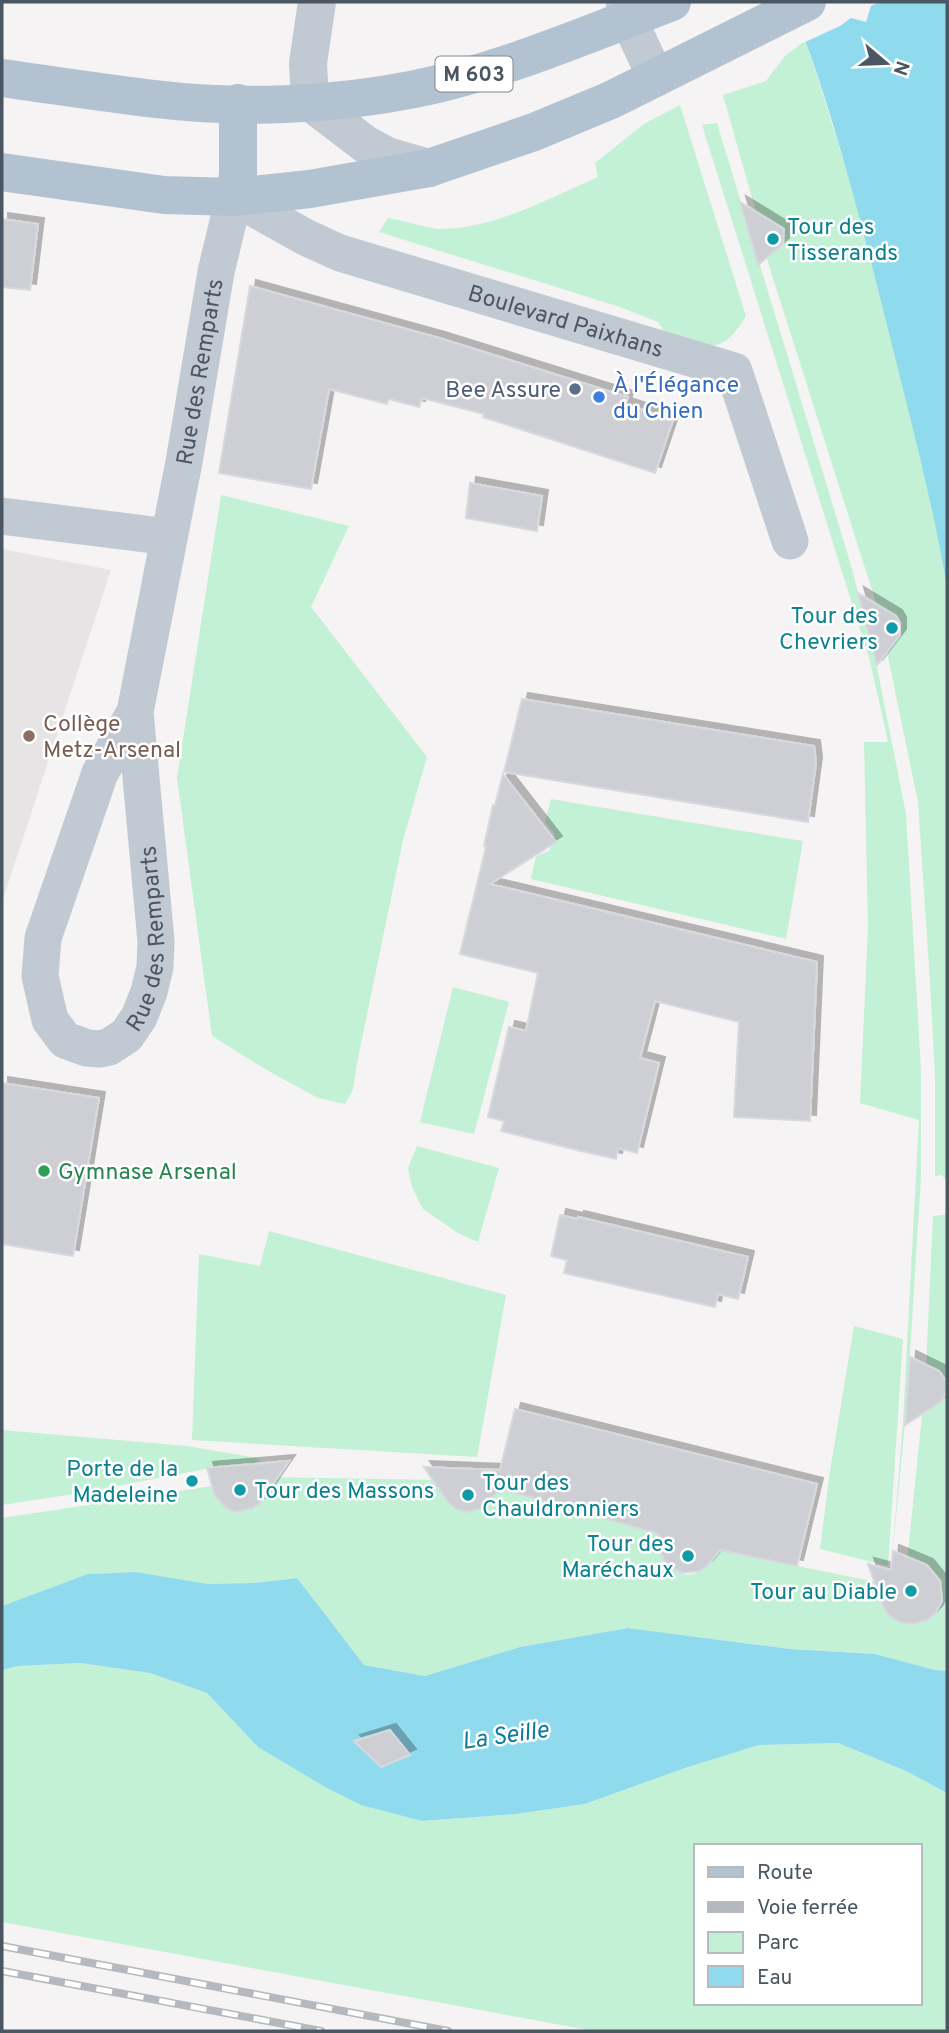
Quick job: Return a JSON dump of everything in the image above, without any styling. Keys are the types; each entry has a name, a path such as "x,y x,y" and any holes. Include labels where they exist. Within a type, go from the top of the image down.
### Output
{"main road":[{"name":"M 603","path":"2,78 157,100 310,102 380,95 482,72 627,10 672,2"},
{"name":"Boulevard Paixhans","path":"2,172 164,195 234,197 310,189 429,169 534,132 611,100 807,2"},
{"path":"234,197 238,175 238,103"}],"street":[{"path":"317,2 308,63 310,102 365,144 387,156 429,169"},
{"path":"627,10 656,78"},
{"name":"Rue des Remparts","path":"135,712 100,773 43,938 40,976 50,1020 65,1040 87,1048 110,1047 127,1035 144,1006 155,967 156,941 135,712 216,272 234,197"},
{"name":"Boulevard Paixhans","path":"234,197 305,237 340,253 734,371 790,541"},
{"path":"2,516 169,537"}],"shaded area":[{"name":"Collège Metz-Arsenal","path":"2,549 111,570 2,902"}],"green space":[{"path":"806,40 856,201 937,522 947,588 947,1182 942,1175 935,1176 935,1076 918,802 886,647 898,638 901,627 895,616 879,612 765,253 775,251 783,244 783,232 775,224 759,223 723,95 766,81 785,56"},
{"path":"680,105 746,316 729,338 721,343 703,345 667,336 658,322 617,306 379,232 388,218 436,229 461,228 501,218 541,203 598,177 595,163 644,124"},
{"path":"717,123 850,562 874,652 906,814 921,1070 921,1177 907,1402 891,1570 903,1421 919,1120 860,1103 868,927 864,742 888,742 870,661 702,125"},
{"path":"221,495 349,526 311,607 427,757 403,840 353,1090 345,1104 318,1098 212,1036 177,778"},
{"path":"551,799 803,841 786,939 531,879 536,856 549,851 555,835 545,822"},
{"path":"453,987 509,1002 474,1134 420,1122"},
{"path":"417,1146 499,1168 478,1242 458,1233 423,1209 412,1187 408,1168"},
{"path":"947,1210 947,1671 875,1654 790,1649 628,1628 520,1647 425,1676 364,1665 296,1578 254,1583 208,1584 136,1572 89,1574 2,1606 2,1518 212,1486 224,1506 245,1510 260,1503 267,1477 442,1480 448,1503 464,1512 482,1507 489,1499 493,1487 662,1534 661,1544 667,1561 679,1573 687,1575 704,1568 715,1549 881,1583 889,1615 903,1622 915,1623 925,1618 932,1609 937,1586 928,1566 907,1561 923,1406 938,1403 943,1392 939,1378 926,1368 933,1216 944,1215"},
{"path":"269,1231 506,1295 477,1457 192,1440 199,1254 260,1266"},
{"path":"854,1326 903,1339 888,1566 820,1549"},
{"path":"2,1430 187,1446 258,1458 261,1464 216,1467 2,1505"},
{"path":"80,1663 150,1673 207,1693 258,1747 422,1821 516,1814 585,1804 759,1745 838,1743 906,1771 947,1793 947,2031 594,2031 2,1922 2,1670 18,1666"}],"water":[{"path":"791,2 947,2 947,588 921,460 857,208 820,83"},
{"name":"La Seille","path":"136,1572 208,1584 297,1578 364,1665 425,1676 520,1647 628,1628 790,1649 875,1654 947,1671 947,1793 906,1771 838,1743 759,1745 585,1804 516,1814 422,1821 361,1805 258,1747 207,1693 150,1673 80,1663 18,1666 2,1670 2,1606 88,1574"}],"pier":[{"path":"788,2 880,2 871,6 866,22 851,18 803,43"}],"building":[{"path":"740,202 784,229 783,244 758,265"},
{"path":"2,219 38,224 30,290 2,287"},
{"path":"250,286 439,338 628,397 625,404 673,420 655,473 483,417 484,414 422,398 419,407 389,399 387,404 329,389 311,489 219,473"},
{"path":"470,483 542,496 537,531 466,518"},
{"path":"858,593 896,616 900,623 900,635 877,665"},
{"path":"522,699 814,746 816,763 808,822 504,772"},
{"path":"503,774 556,842 490,884 817,962 810,1121 734,1117 739,1022 655,1001 640,1058 659,1063 637,1153 618,1148 616,1159 581,1151 501,1131 504,1121 488,1117 509,1027 526,1031 538,973 460,954 486,847 484,846 493,805"},
{"name":"Gymnase Arsenal","path":"2,1083 99,1098 73,1256 2,1244"},
{"path":"560,1215 748,1257 738,1299 718,1294 715,1307 564,1273 567,1260 551,1256"},
{"path":"910,1357 939,1371 947,1382 947,1390 942,1401 905,1425"},
{"path":"515,1409 817,1484 797,1566 720,1550 707,1566 699,1571 682,1573 665,1562 659,1534 501,1489 479,1509 467,1512 456,1509 448,1502 424,1467 500,1470"},
{"path":"289,1461 260,1503 253,1508 236,1512 226,1508 215,1496 207,1468"},
{"name":"Tour au Diable","path":"893,1551 927,1565 940,1581 942,1601 928,1620 912,1624 899,1622 889,1615 883,1606 868,1564 891,1570"},
{"path":"390,1730 410,1755 381,1767 354,1741"}],"railway":[{"path":"2,1946 448,2031"},
{"path":"2,1971 321,2031"}],"place":[{"name":"Tour des Tisserands","path":"773,239"},
{"name":"Bee Assure","path":"575,389"},
{"name":"À l'Élégance du Chien","path":"599,397"},
{"name":"Tour des Chevriers","path":"892,628"},
{"name":"Collège Metz-Arsenal","path":"29,736"},
{"name":"Gymnase Arsenal","path":"44,1171"},
{"name":"Porte de la Madeleine","path":"192,1481"},
{"name":"Tour des Massons","path":"240,1490"},
{"name":"Tour des Chauldronniers","path":"468,1495"},
{"name":"Tour des Maréchaux","path":"688,1556"},
{"name":"Tour au Diable","path":"911,1591"}]}
